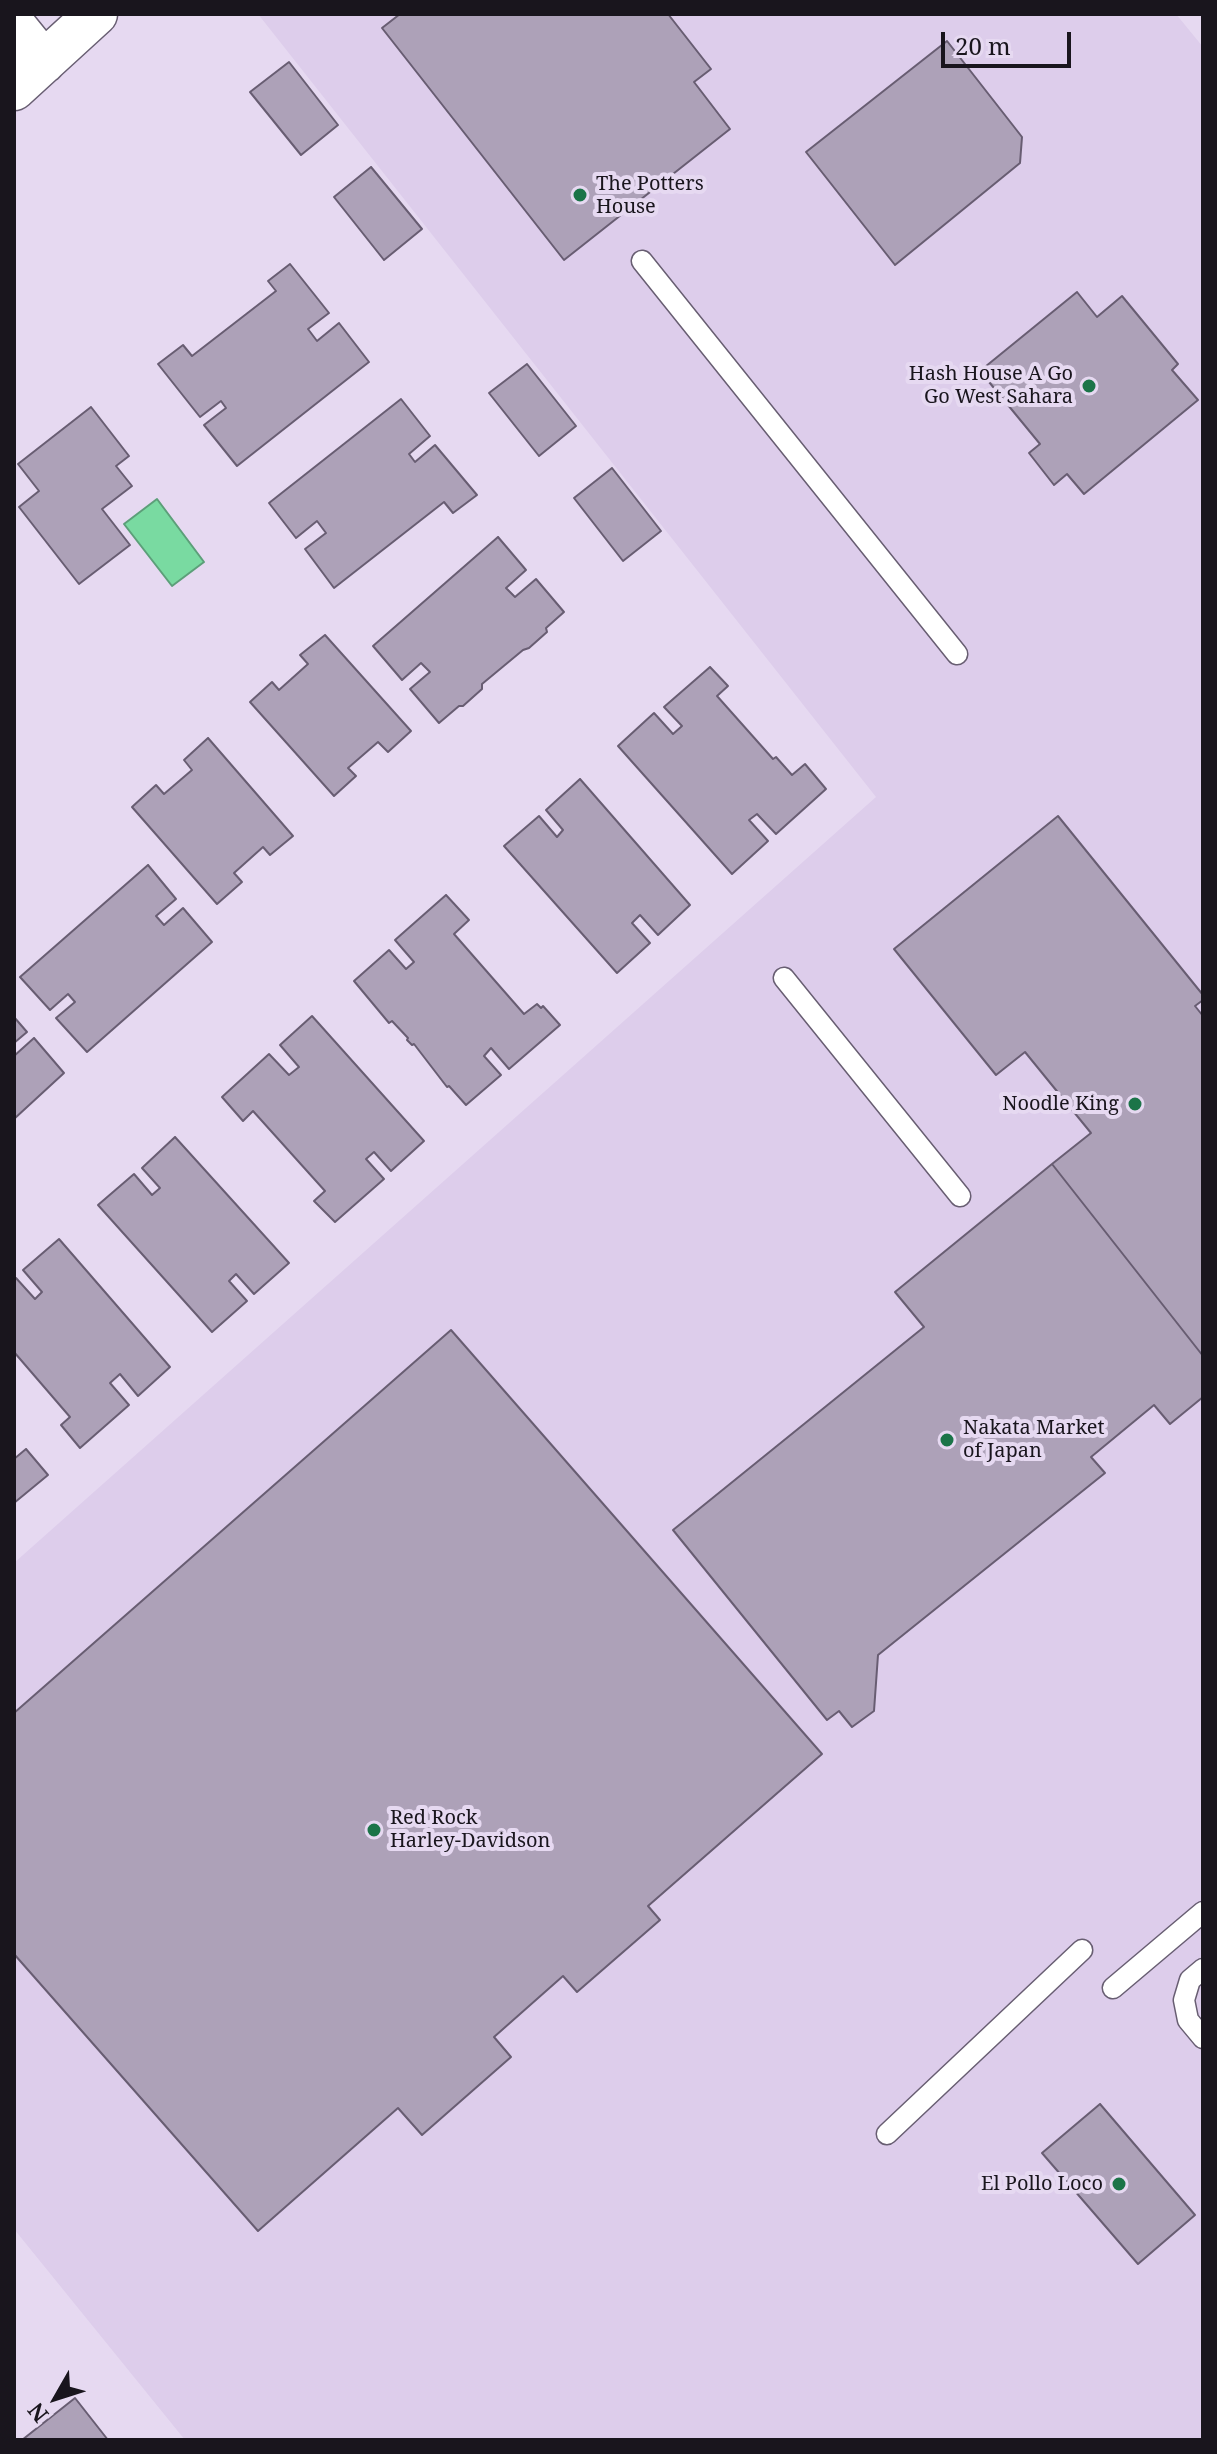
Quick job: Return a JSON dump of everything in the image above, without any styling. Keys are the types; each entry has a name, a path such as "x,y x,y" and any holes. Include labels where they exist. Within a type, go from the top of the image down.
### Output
{"street":[{"path":"14,25 29,75 96,14"}],"lane":[{"path":"642,261 957,654"},
{"path":"784,978 960,1196"},
{"path":"1113,1988 1203,1912"},
{"path":"887,2134 1082,1950"},
{"path":"1203,1969 1190,1980 1184,2000 1188,2020 1203,2038"}],"shaded area":[{"path":"258,14 1176,14 1203,47 1203,2440 185,2440 14,2229 14,1563 876,797"},
{"path":"157,499 204,562 172,586 124,524"}],"building":[{"name":"The Potters House","path":"400,14 668,14 711,69 694,82 730,129 564,260 382,28"},
{"path":"947,41 1022,137 1020,163 895,265 806,152"},
{"path":"289,62 338,125 301,155 250,92"},
{"path":"371,167 422,229 384,260 334,197"},
{"path":"290,264 329,313 308,329 317,341 339,323 369,362 237,466 204,425 226,408 221,401 200,417 158,364 183,345 192,356 276,291 268,281"},
{"name":"Hash House A Go Go West Sahara","path":"1077,292 1097,317 1122,296 1178,364 1172,370 1198,400 1084,494 1067,474 1054,485 1029,453 1040,444 980,371"},
{"path":"527,364 576,426 539,456 489,393"},
{"path":"401,399 430,436 409,454 415,462 435,445 477,495 453,513 444,502 334,588 305,549 326,533 317,521 296,538 269,503"},
{"path":"91,407 129,456 116,466 132,486 102,509 130,545 79,584 19,507 39,491 18,464"},
{"path":"612,468 661,531 623,561 574,498"},
{"path":"498,537 526,570 506,588 515,597 536,579 564,612 529,648 482,684 482,689 439,723 410,689 430,672 421,663 402,680 373,646"},
{"path":"325,635 411,731 388,752 378,742 348,768 356,776 334,796 250,702 272,682 279,690 308,664 300,655"},
{"path":"710,667 728,686 717,696 773,759 776,757 792,775 805,764 826,789 776,834 757,814 749,820 768,841 732,874 618,746 654,713 673,734 682,726 664,707"},
{"path":"208,738 293,836 270,855 263,847 234,873 242,882 217,904 132,807 156,785 164,794 192,770 184,760"},
{"path":"580,779 690,905 658,935 640,915 632,923 650,943 617,973 504,846 539,816 557,837 563,830 546,810"},
{"name":"Noodle King","path":"1058,816 1203,995 1203,1000 1195,1006 1203,1016 1203,1356 1052,1164 1091,1133 1025,1052 996,1075 894,949"},
{"path":"148,865 176,899 156,916 164,925 183,908 212,942 87,1052 56,1018 75,1002 68,994 50,1010 20,977"},
{"path":"446,895 469,920 454,934 524,1014 537,1004 541,1008 543,1006 560,1025 509,1069 491,1048 484,1056 501,1075 466,1105 354,981 389,950 406,969 414,962 395,940"},
{"path":"312,1016 424,1141 391,1171 374,1152 366,1159 384,1179 335,1222 314,1201 325,1191 253,1111 243,1121 222,1097 269,1054 289,1075 299,1067 280,1045"},
{"path":"14,1017 27,1032 14,1043"},
{"path":"34,1038 64,1073 14,1119 14,1056"},
{"path":"175,1137 289,1263 254,1294 236,1274 229,1281 247,1301 212,1332 98,1205 134,1174 152,1195 160,1188 142,1168"},
{"name":"Nakata Market of Japan","path":"1052,1164 1203,1356 1203,1397 1170,1424 1154,1405 1091,1457 1105,1473 878,1655 874,1711 852,1727 839,1711 827,1720 673,1530 924,1327 895,1292"},
{"path":"59,1239 170,1367 138,1396 120,1374 110,1383 129,1405 80,1448 61,1425 70,1417 14,1352 14,1280 16,1278 35,1299 42,1292 23,1270"},
{"name":"Red Rock Harley-Davidson","path":"451,1330 822,1754 648,1906 660,1920 577,1992 563,1976 494,2037 511,2057 422,2135 398,2108 258,2231 14,1954 14,1713"},
{"path":"26,1449 48,1475 14,1503 14,1459"},
{"name":"El Pollo Loco","path":"1100,2104 1195,2215 1138,2264 1042,2153"},
{"path":"75,2398 108,2440 22,2440"}],"place":[{"name":"The Potters House","path":"580,195"},
{"name":"Hash House A Go Go West Sahara","path":"1089,386"},
{"name":"Noodle King","path":"1135,1104"},
{"name":"Nakata Market of Japan","path":"947,1440"},
{"name":"Red Rock Harley-Davidson","path":"374,1830"},
{"name":"El Pollo Loco","path":"1119,2184"}]}
